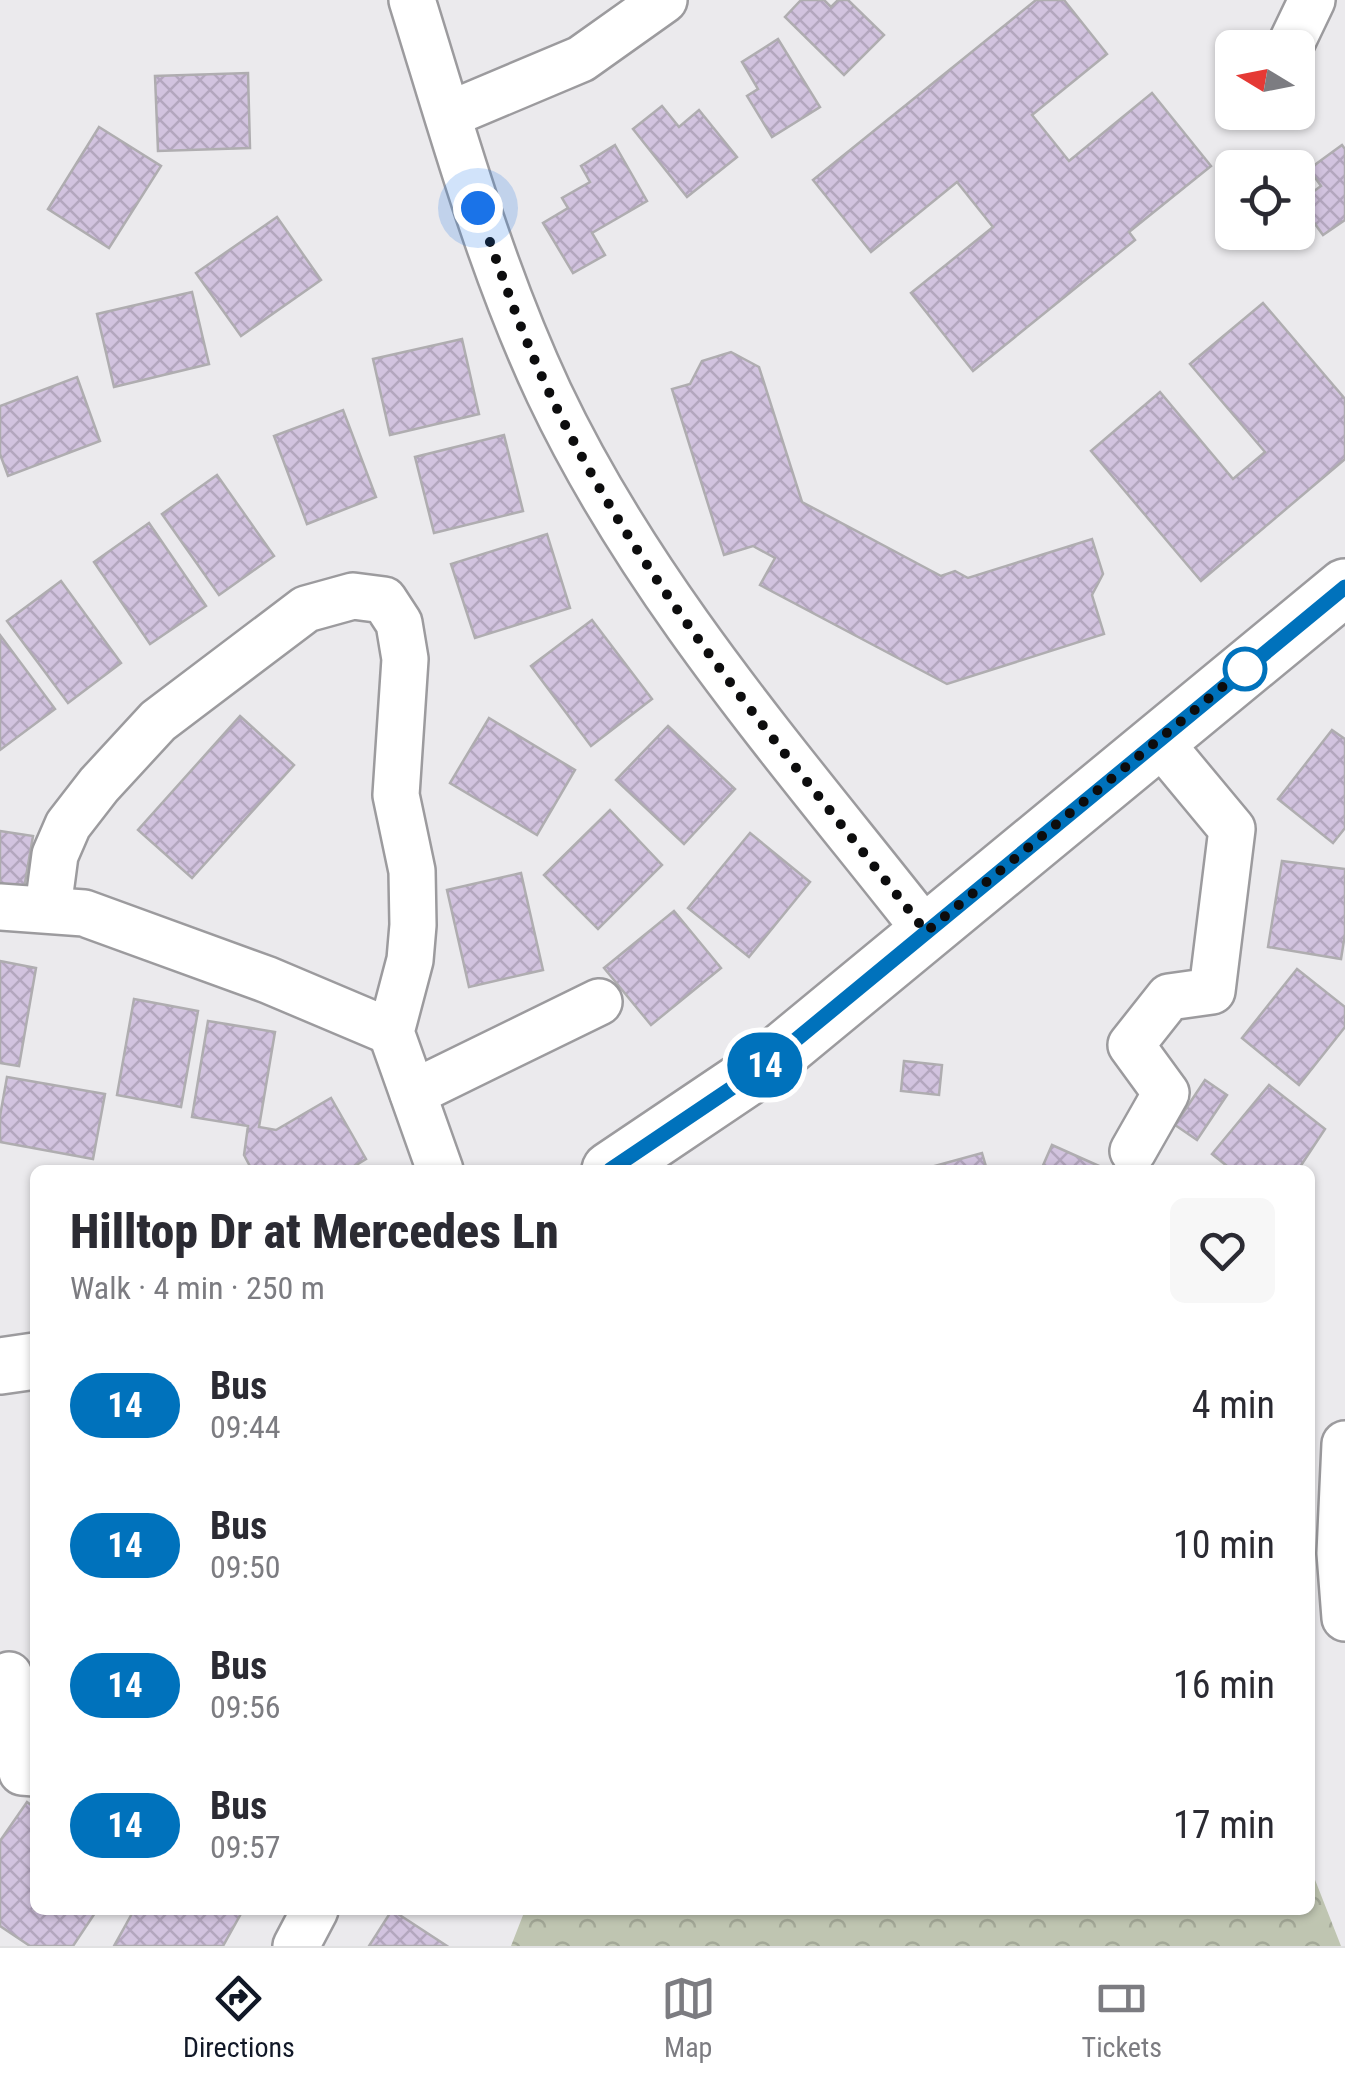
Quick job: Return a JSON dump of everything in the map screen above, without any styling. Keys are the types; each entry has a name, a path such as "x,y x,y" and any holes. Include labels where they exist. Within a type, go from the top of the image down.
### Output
{"main road":[{"path":"617,1165 763,1067 1345,586"},
{"path":"0,1366 30,1362"}],"street":[{"path":"412,0 484,224 535,360 613,510 736,694 926,932"},
{"path":"448,114 581,60 664,0"},
{"path":"1298,30 1312,0"},
{"path":"48,908 55,855 68,824 158,721 306,609 353,596 384,600 399,623 405,659 396,796 412,871 413,907 410,960 391,1032 438,1165"},
{"path":"1133,1151 1166,1093 1131,1045 1169,997 1212,990 1232,829 1158,740"},
{"path":"0,907 84,913 268,980 391,1032"},
{"path":"412,1093 600,1002"},
{"path":"1345,1444 1340,1553 1345,1618"},
{"path":"8,1675 22,1772 30,1772"},
{"path":"296,1946 312,1915"}],"green space":[{"path":"1315,1880 1341,1946 511,1946 523,1915 1315,1915"}],"building":[{"path":"801,0 824,0 831,7 838,0 848,0 884,35 844,75 785,17"},
{"path":"1036,0 1064,0 1107,54 1032,115 1069,161 1152,93 1211,166 1129,232 1135,240 973,371 911,293 993,227 957,182 871,252 813,180"},
{"path":"778,39 820,107 772,137 747,96 758,89 742,62"},
{"path":"248,73 250,148 158,151 155,76"},
{"path":"662,106 679,127 699,110 737,157 687,197 633,129"},
{"path":"99,127 161,166 109,248 48,209"},
{"path":"615,145 647,201 592,233 605,255 573,273 543,223 568,208 562,198 590,182 581,166"},
{"path":"1342,145 1345,149 1345,220 1323,235 1315,224 1315,190 1321,186 1315,178 1315,165"},
{"path":"277,217 321,280 241,336 196,273"},
{"path":"192,292 209,364 114,387 97,314"},
{"path":"1263,303 1345,399 1345,459 1201,581 1091,451 1160,392 1233,479 1265,452 1190,364"},
{"path":"462,339 479,414 390,435 373,359"},
{"path":"731,352 759,367 802,502 941,576 955,571 968,578 1092,539 1103,574 1092,595 1104,634 947,684 760,585 775,558 753,546 724,555 672,389 690,384 702,361"},
{"path":"77,377 100,441 8,476 0,454 0,406"},
{"path":"343,410 376,497 307,524 274,436"},
{"path":"504,435 523,511 434,533 415,457"},
{"path":"217,475 274,556 219,595 162,514"},
{"path":"149,523 206,606 150,644 94,562"},
{"path":"547,534 570,608 475,638 451,564"},
{"path":"61,581 121,663 68,703 7,621"},
{"path":"592,620 652,699 591,746 531,666"},
{"path":"0,635 55,709 0,750"},
{"path":"240,716 294,765 192,878 138,830"},
{"path":"489,718 575,770 537,835 450,783"},
{"path":"668,726 735,789 684,844 616,780"},
{"path":"1332,730 1345,739 1345,828 1333,843 1278,799"},
{"path":"610,810 662,865 598,929 544,875"},
{"path":"0,831 33,836 21,906 0,903"},
{"path":"750,833 810,882 749,957 688,908"},
{"path":"1282,861 1345,869 1341,959 1268,947"},
{"path":"521,873 543,970 469,987 447,890"},
{"path":"674,911 721,968 651,1025 604,968"},
{"path":"0,961 36,968 19,1066 0,1063"},
{"path":"1297,969 1345,1007 1345,1027 1299,1085 1242,1038"},
{"path":"134,999 198,1011 181,1107 117,1095"},
{"path":"208,1021 275,1032 259,1127 276,1130 331,1098 366,1159 356,1165 249,1165 244,1155 248,1126 192,1117"},
{"path":"904,1061 942,1065 939,1095 901,1091"},
{"path":"7,1077 105,1094 93,1159 0,1142"},
{"path":"1205,1080 1227,1095 1197,1140 1175,1125"},
{"path":"1269,1085 1325,1129 1301,1165 1226,1165 1212,1154"},
{"path":"1052,1145 1097,1165 1043,1165"},
{"path":"982,1153 986,1165 938,1165"},
{"path":"27,1802 30,1804 30,1915 94,1915 73,1946 30,1946 0,1926 0,1841"},
{"path":"131,1915 240,1915 223,1946 114,1946"},
{"path":"389,1915 400,1915 447,1946 369,1946"}],"bus line":[{"name":"14","path":"618,1165 763,1067 1345,587"}],"route":[{"path":"478,208 550,395 613,510 736,694 926,932 1249,665 1245,669"}]}
